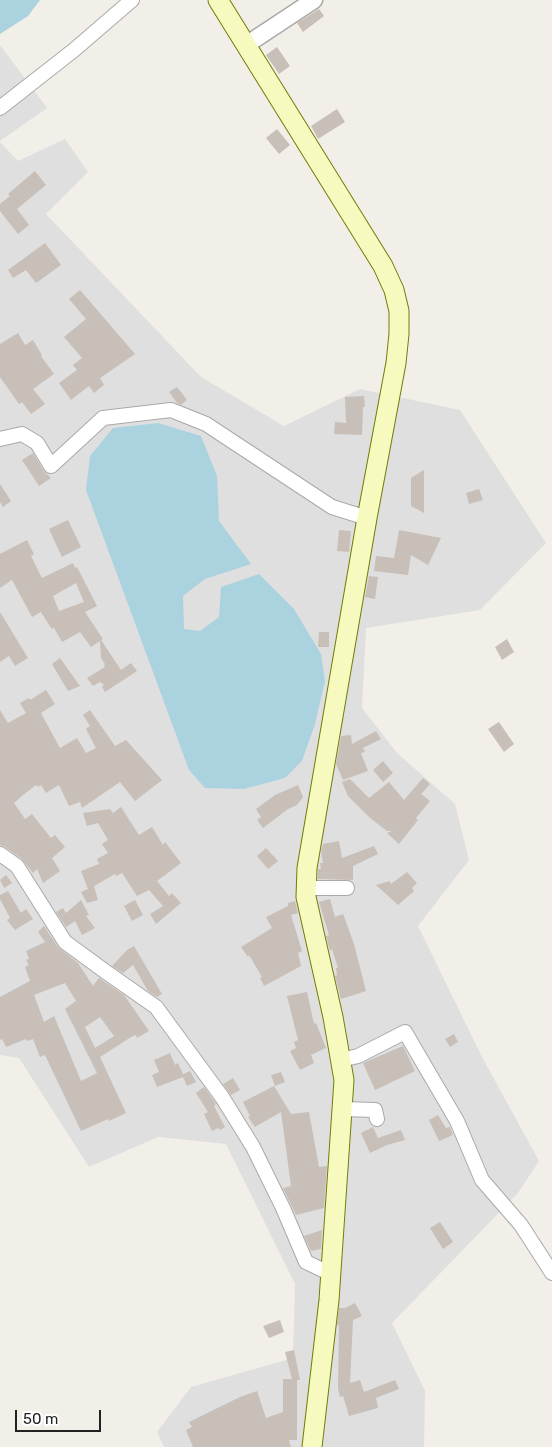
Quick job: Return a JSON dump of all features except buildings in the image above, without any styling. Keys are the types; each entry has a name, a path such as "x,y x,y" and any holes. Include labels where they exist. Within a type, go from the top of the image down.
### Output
{"main road":[{"path":"218,0 384,266 394,290 399,311 396,363 367,518 307,868 306,897 333,1017 344,1080 331,1274 312,1447"}],"street":[{"path":"0,108 74,50 132,0"},
{"path":"246,45 314,0"},
{"path":"0,439 22,434 37,443 51,466 103,418 171,410 206,424 332,507 367,518"},
{"path":"0,854 17,866 65,942 156,1007 222,1096 253,1147 284,1208 306,1262 331,1274"},
{"path":"306,888 347,888"},
{"path":"341,1060 358,1056 405,1032 457,1121 482,1180 520,1225 552,1273"},
{"path":"342,1109 375,1110 378,1119"}],"shaded area":[{"path":"0,45 47,108 0,141"},
{"path":"65,139 88,172 46,214 201,377 284,426 360,389 460,410 546,543 480,610 366,628 362,708 397,753 455,804 469,860 418,926 482,1057 539,1161 518,1193 392,1323 425,1391 424,1447 164,1447 157,1432 191,1387 293,1358 295,1284 226,1144 158,1137 89,1167 19,1058 0,1055 0,142 18,161"}],"water":[{"path":"0,0 40,0 28,16 0,34"},
{"path":"158,423 201,436 217,476 219,521 251,564 205,579 183,596 184,629 200,631 219,617 221,587 259,574 294,609 321,654 325,681 315,724 302,761 285,778 244,789 205,788 189,770 86,490 90,456 113,428"}]}
